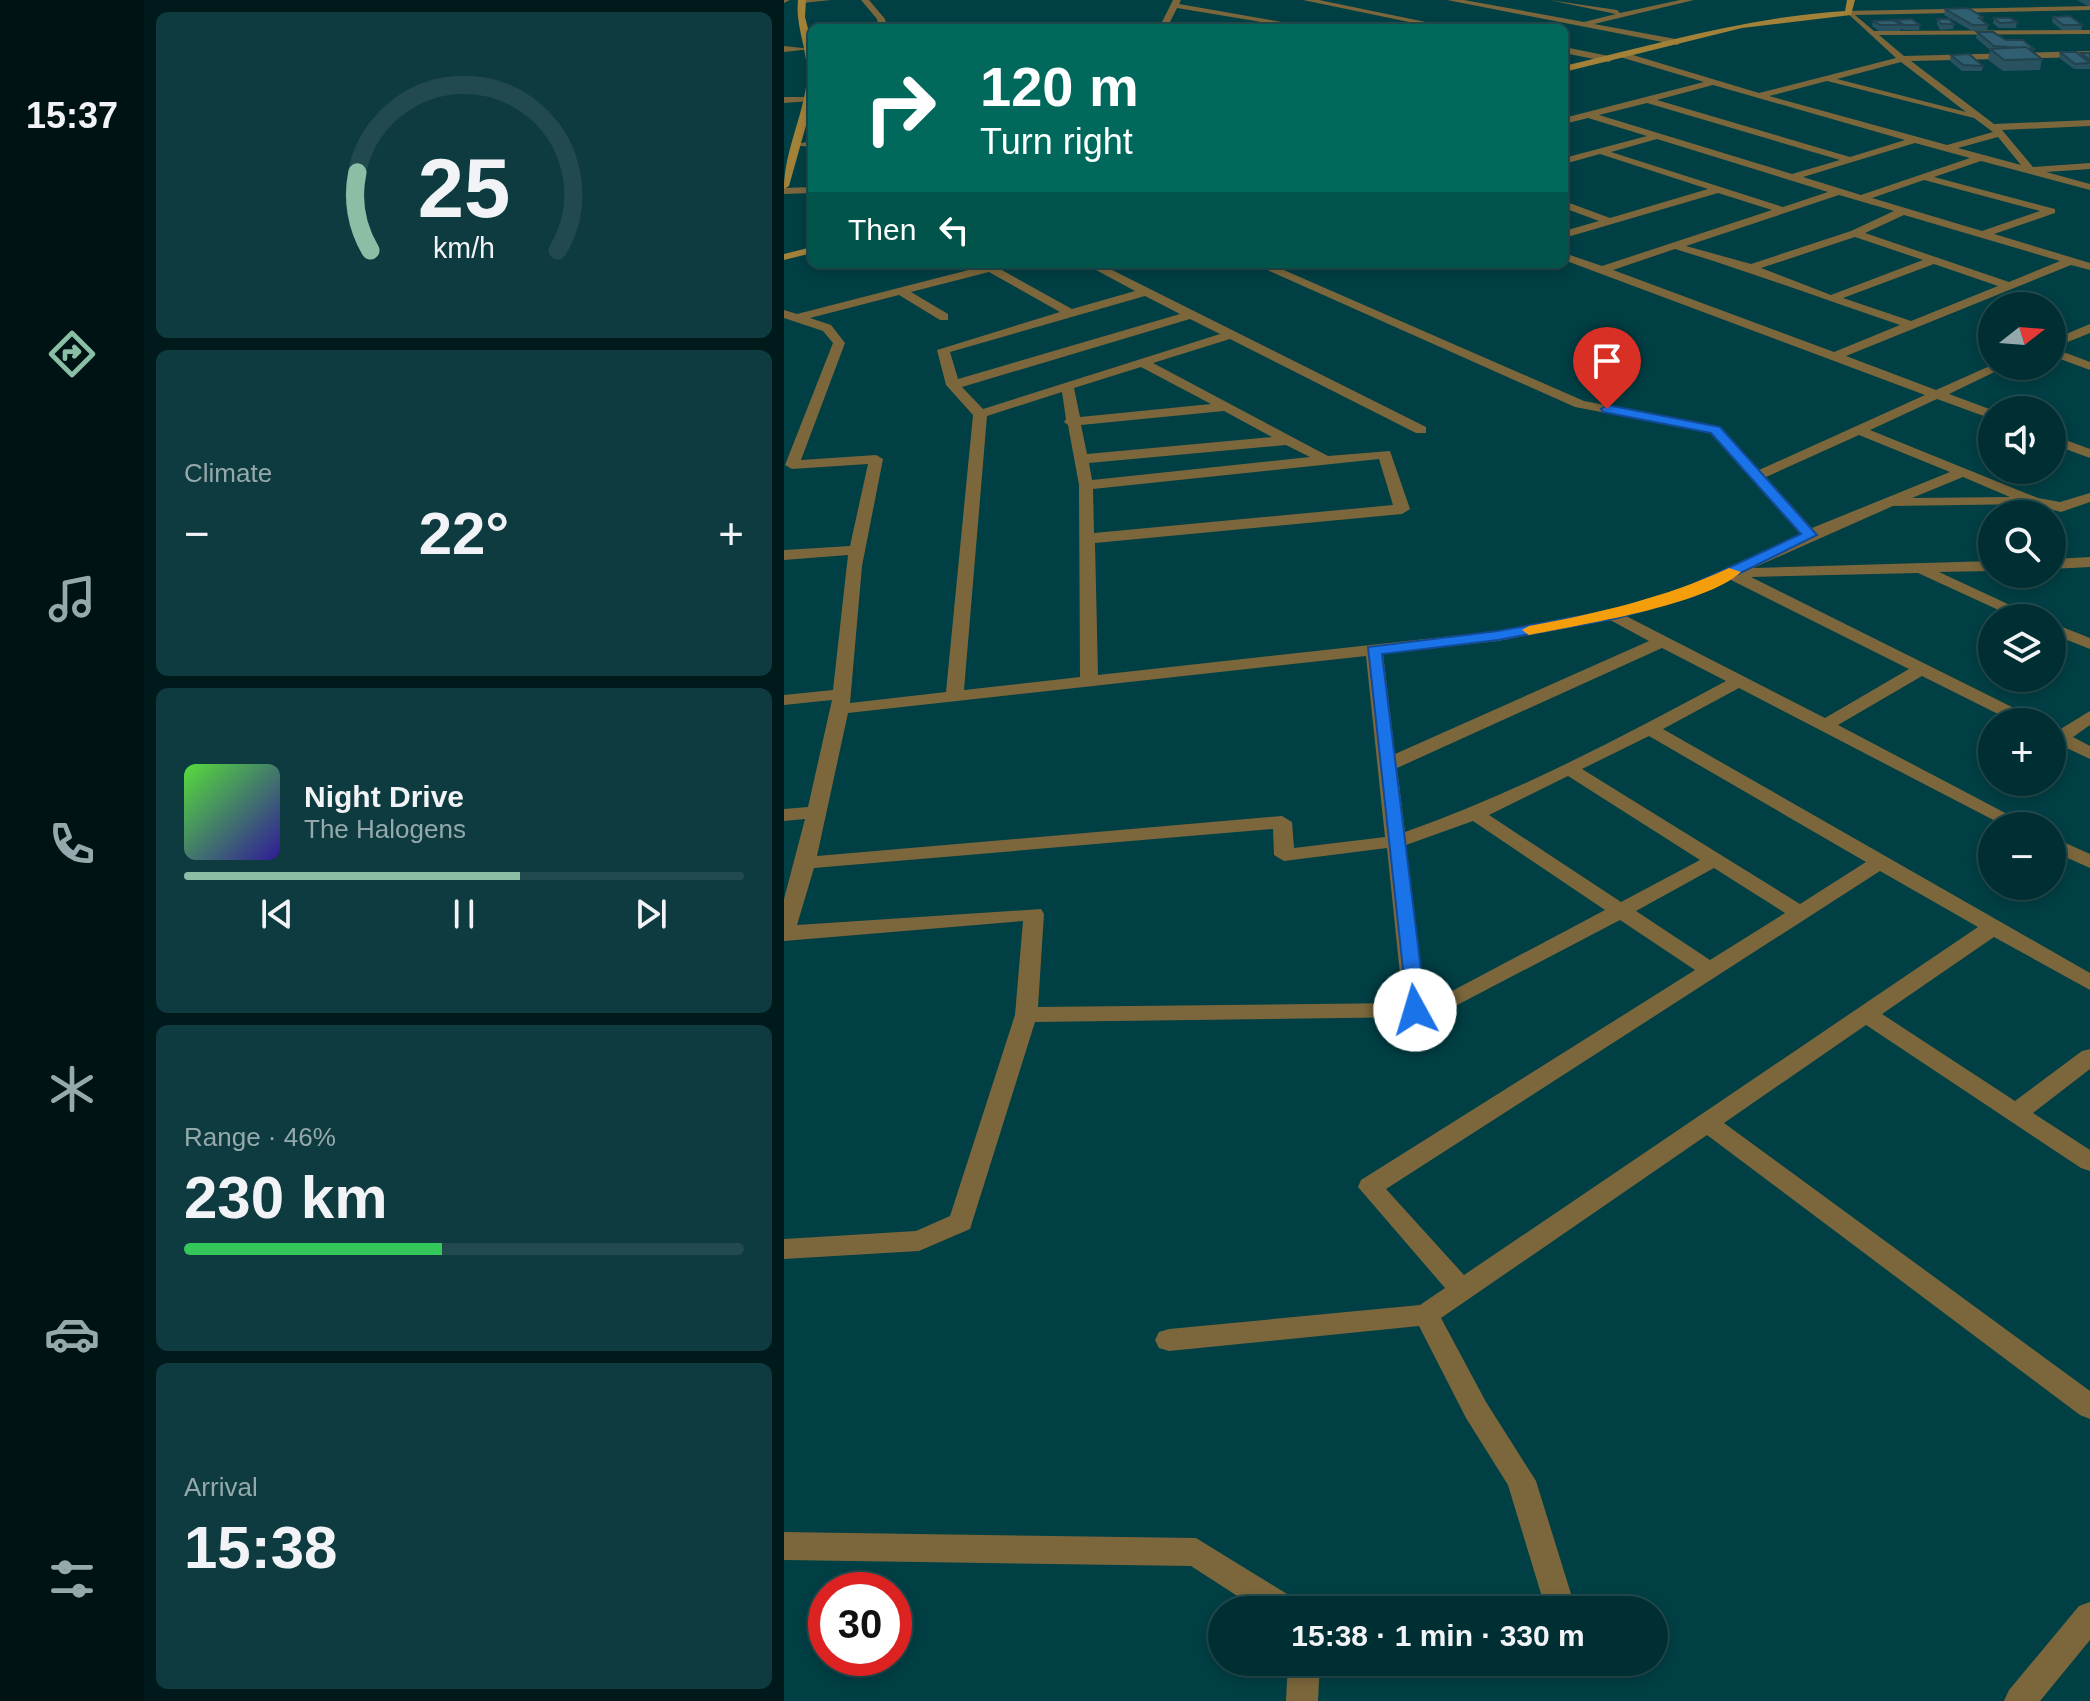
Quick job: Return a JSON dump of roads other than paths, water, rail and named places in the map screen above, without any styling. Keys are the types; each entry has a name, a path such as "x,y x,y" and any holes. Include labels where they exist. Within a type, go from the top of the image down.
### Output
{"street":[{"path":"808,43 800,10 802,1 827,0"},
{"path":"865,0 882,24"},
{"path":"1307,0 1430,24"},
{"path":"1326,4 1341,0"},
{"path":"1451,0 1678,42"},
{"path":"1476,5 1494,0"},
{"path":"1553,0 1625,14"},
{"path":"1643,0 1671,4"},
{"path":"1579,25 1690,0"},
{"path":"1848,13 1851,0"},
{"path":"1953,0 1963,11"},
{"path":"1165,24 1175,3 1291,24"},
{"path":"1568,68 1815,14 2090,8"},
{"path":"1848,13 1884,47 1993,127 2030,170"},
{"path":"1264,24 1275,21"},
{"path":"1966,31 1994,56"},
{"path":"1872,33 2090,32"},
{"path":"784,49 808,47"},
{"path":"1568,51 1609,59"},
{"path":"1759,96 1902,59 2090,54"},
{"path":"1623,55 1712,83 2090,187"},
{"path":"1828,79 1993,127 2090,123"},
{"path":"1568,120 1712,83"},
{"path":"784,100 808,94"},
{"path":"1648,100 1848,159"},
{"path":"1590,115 1654,137 2090,267"},
{"path":"808,116 784,188 808,190"},
{"path":"1948,148 1993,127"},
{"path":"1568,160 1654,137"},
{"path":"1794,177 1915,140"},
{"path":"796,145 808,144"},
{"path":"1599,151 1780,209"},
{"path":"1858,199 1983,157"},
{"path":"2030,170 2090,166"},
{"path":"1920,176 2051,211 1984,234"},
{"path":"1568,234 1716,190"},
{"path":"1601,270 1838,192"},
{"path":"1568,206 1609,221"},
{"path":"1751,268 1855,233 1901,212"},
{"path":"1855,233 2007,285"},
{"path":"1672,245 1751,268 1908,324"},
{"path":"784,257 808,251"},
{"path":"1568,258 1978,410"},
{"path":"1833,298 1934,260"},
{"path":"1833,357 1908,324 2071,261"},
{"path":"791,316 990,268 1070,313"},
{"path":"1099,268 1421,430"},
{"path":"1269,268 1580,404 1715,430 1810,535"},
{"path":"900,291 944,317"},
{"path":"955,695 980,414 953,385 943,350 1145,292"},
{"path":"953,385 1189,315"},
{"path":"784,1249 919,1241 961,1222 1026,1015 1034,914 784,933 805,863 840,702 857,550 876,459 788,465 791,444 839,343 827,328 791,316"},
{"path":"2066,339 2090,328"},
{"path":"980,414 1229,335"},
{"path":"2066,357 2090,366"},
{"path":"1141,362 1327,461"},
{"path":"1757,476 1978,375"},
{"path":"1067,386 1071,422 1086,485 1089,681"},
{"path":"1071,422 1227,407"},
{"path":"1858,430 2032,500"},
{"path":"1080,459 1291,440"},
{"path":"2066,445 2090,454"},
{"path":"1085,539 1402,509 1385,454 1086,485"},
{"path":"784,700 840,702 955,695 1498,636 1612,615 1688,592 1810,535 1963,472"},
{"path":"2066,505 2090,497"},
{"path":"1888,503 1978,502"},
{"path":"784,555 857,550"},
{"path":"2066,563 2090,562"},
{"path":"1730,573 1978,567"},
{"path":"1918,569 1998,604"},
{"path":"1730,573 2000,708"},
{"path":"1612,615 1993,812"},
{"path":"2066,634 2090,644"},
{"path":"1387,765 1663,641"},
{"path":"1374,650 1415,1010"},
{"path":"1825,725 1922,669"},
{"path":"805,863 1282,822 1284,855 1398,841 1475,814 1650,729 1738,681"},
{"path":"2066,730 2090,716"},
{"path":"1650,729 1993,927 2079,970 2090,983"},
{"path":"2066,741 2090,753"},
{"path":"1569,769 1800,913"},
{"path":"784,815 817,812"},
{"path":"1475,814 1710,970"},
{"path":"2066,850 2090,862"},
{"path":"1026,1015 1415,1010 1442,1006 1715,860"},
{"path":"1463,1291 1370,1187 1880,862"},
{"path":"1169,1340 1426,1315 1993,927"},
{"path":"1866,1014 2090,1162"},
{"path":"2016,1113 2090,1057"},
{"path":"1708,1123 2090,1407"},
{"path":"1426,1315 1476,1410 1521,1481 1557,1596"},
{"path":"784,1546 1196,1552 1264,1596"},
{"path":"2020,1701 2090,1616"},
{"path":"1302,1701 1303,1676"}]}
